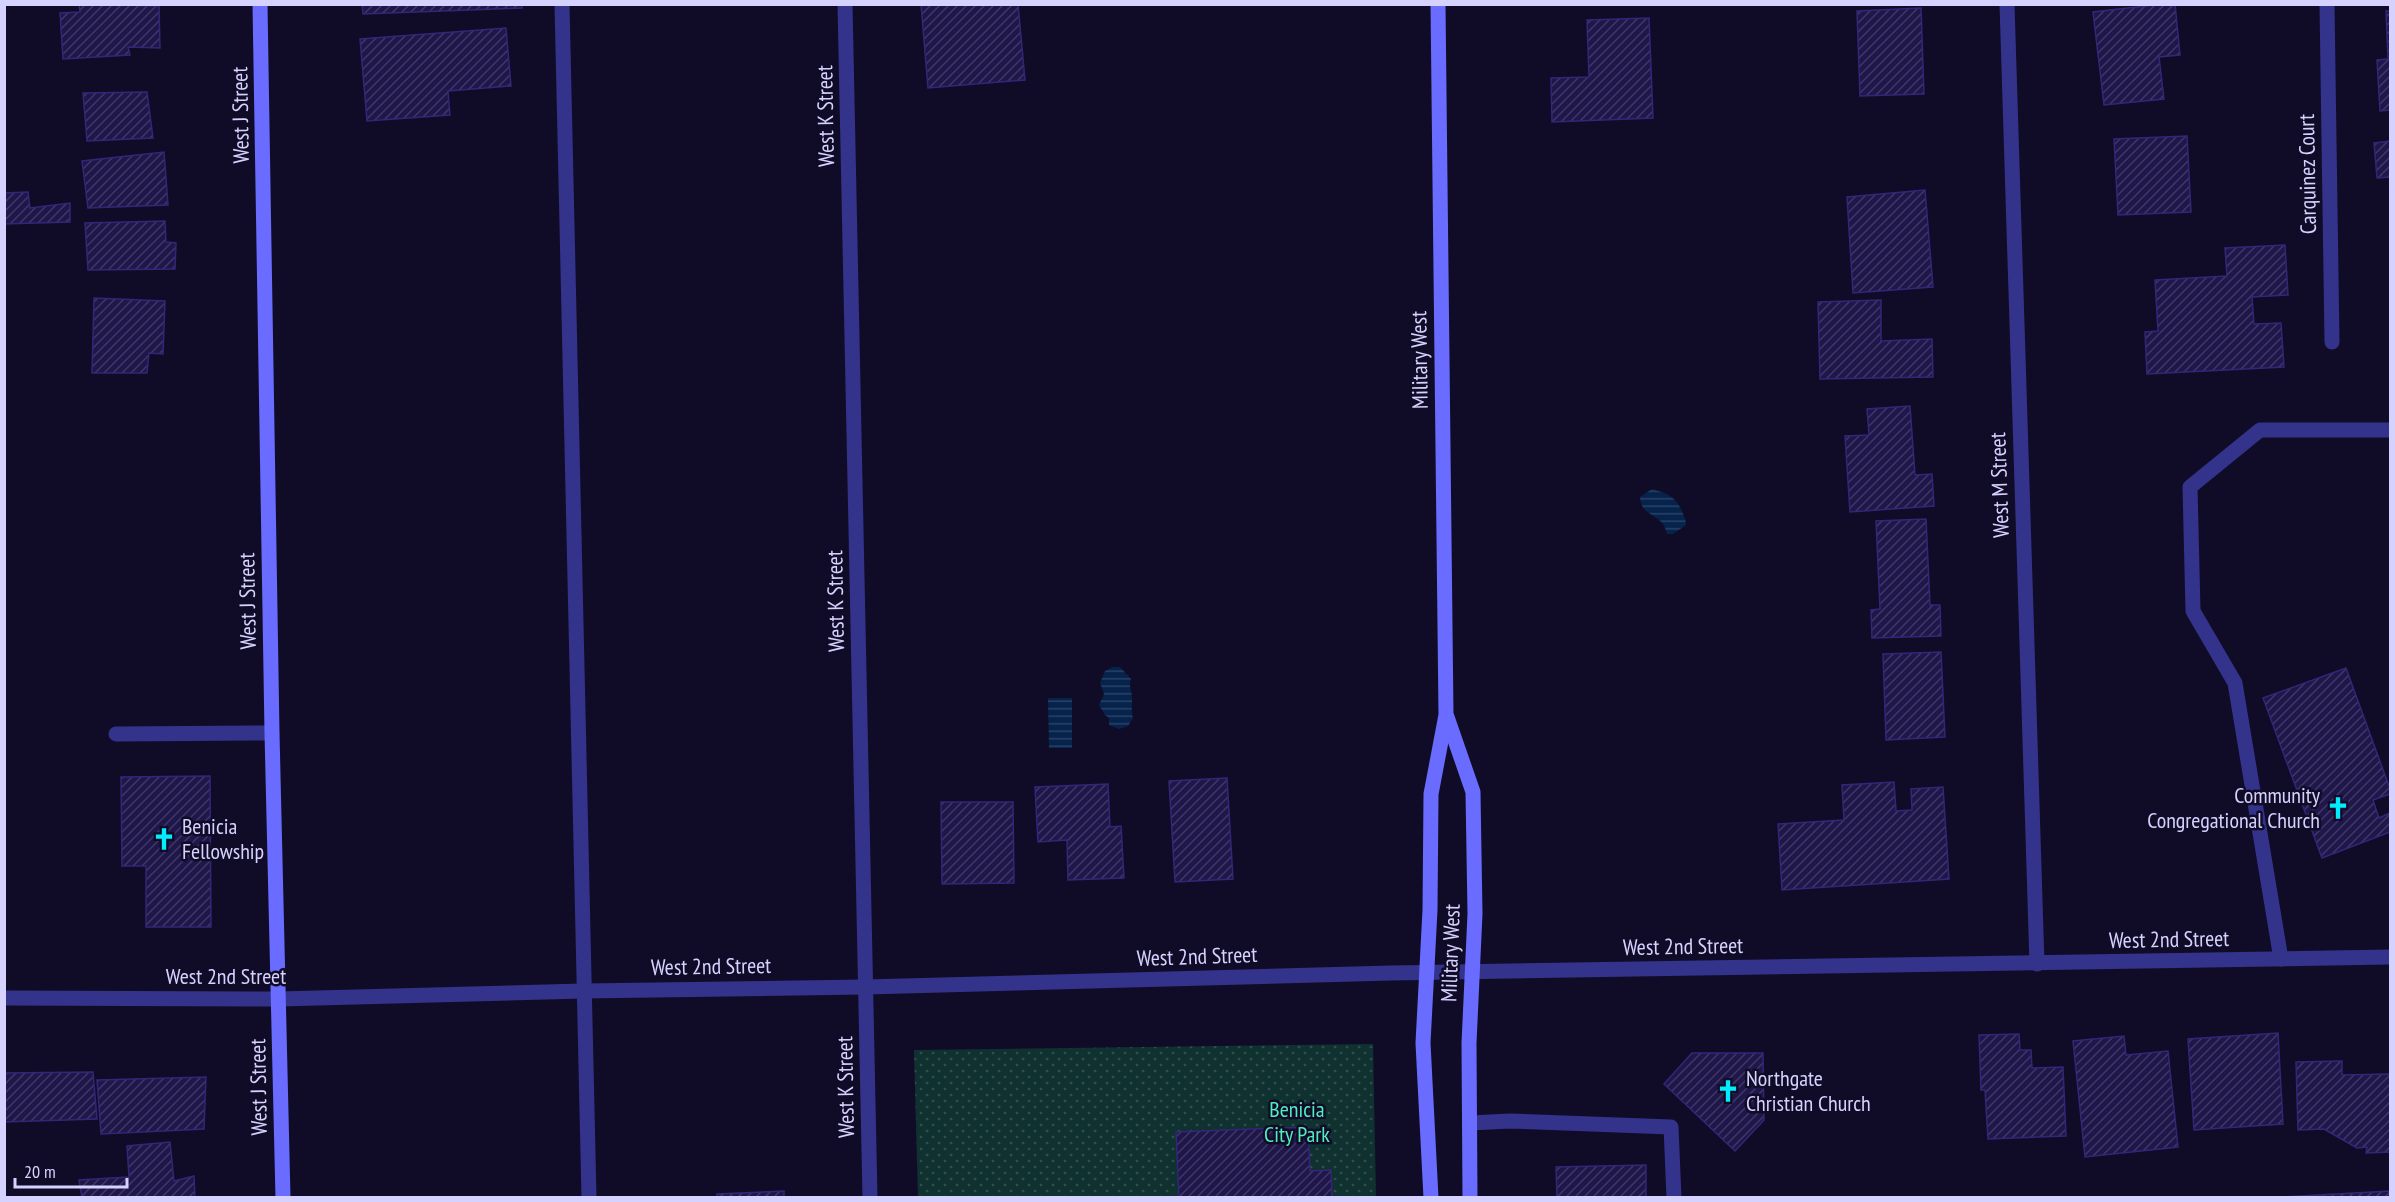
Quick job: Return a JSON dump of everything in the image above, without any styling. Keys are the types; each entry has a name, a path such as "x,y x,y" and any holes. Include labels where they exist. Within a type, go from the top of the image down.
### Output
{"main road":[{"name":"West J Street","path":"260,4 272,733 283,1197"},
{"name":"Military West","path":"1431,1197 1423,1043 1431,910 1431,794 1446,714 1438,4"},
{"name":"Military West","path":"1446,714 1473,792 1475,914 1468,1043 1470,1197"}],"street":[{"path":"562,4 589,1197"},
{"name":"West K Street","path":"845,4 870,1197"},
{"name":"West M Street","path":"2007,4 2037,964"},
{"name":"Carquinez Court","path":"2327,4 2332,342"},
{"path":"2281,959 2235,683 2193,611 2190,487 2260,430 2391,430"},
{"path":"116,734 272,733"},
{"name":"West 2nd Street","path":"4,998 279,999 583,990 865,987 1426,972 2391,957"},
{"path":"1470,1123 1510,1121 1671,1127 1674,1197"}],"green space":[{"name":"Benicia City Park","path":"1373,1044 1376,1197 918,1197 914,1050"}],"water":[{"path":"1652,489 1670,496 1682,511 1686,525 1673,534 1667,534 1663,524 1645,510 1641,503 1640,497"},
{"path":"1113,667 1120,667 1131,679 1133,718 1128,726 1119,729 1109,725 1109,718 1099,705 1104,694 1100,683 1105,671"},
{"path":"1048,698 1072,698 1072,748 1049,748"}],"building":[{"path":"79,4 159,6 160,48 128,47 130,55 63,59 60,13 80,12"},
{"path":"362,4 522,4 522,8 363,14"},
{"path":"921,4 1018,4 1025,80 928,88"},
{"path":"2175,4 2180,55 2159,57 2164,99 2104,105 2093,12"},
{"path":"1921,8 1924,94 1860,96 1857,11"},
{"path":"2386,11 2390,11 2390,110 2380,111 2377,60 2388,59"},
{"path":"1649,18 1653,118 1552,122 1551,78 1589,77 1587,20"},
{"path":"506,28 511,86 448,91 450,115 367,121 360,39"},
{"path":"147,92 153,138 87,141 83,93"},
{"path":"2187,136 2191,212 2118,215 2114,139"},
{"path":"2390,141 2390,177 2377,178 2374,143"},
{"path":"164,152 168,205 88,208 82,161"},
{"path":"1925,190 1933,287 1853,293 1847,197"},
{"path":"28,192 30,208 70,203 70,222 4,224 4,193"},
{"path":"165,221 166,242 176,243 175,269 88,270 85,223"},
{"path":"2285,245 2288,295 2252,297 2254,324 2281,323 2284,367 2147,374 2145,332 2158,331 2155,280 2227,276 2225,248"},
{"path":"94,298 165,301 163,354 149,353 147,373 92,373"},
{"path":"1881,300 1881,341 1932,339 1933,377 1820,379 1818,302"},
{"path":"1910,406 1915,475 1932,474 1934,506 1850,512 1845,436 1869,435 1867,409"},
{"path":"1926,519 1930,605 1940,605 1941,636 1872,638 1871,610 1880,609 1876,521"},
{"path":"1941,652 1945,737 1886,740 1883,654"},
{"path":"2346,668 2390,789 2390,794 2373,800 2379,818 2390,813 2390,832 2322,858 2263,698"},
{"path":"210,776 211,927 146,927 146,866 122,866 121,777"},
{"path":"1227,778 1233,879 1175,882 1169,781"},
{"path":"1894,782 1896,811 1912,810 1911,789 1943,787 1949,879 1782,890 1778,824 1844,820 1842,785"},
{"path":"1108,784 1110,827 1121,826 1124,878 1068,880 1067,840 1038,842 1035,787"},
{"path":"941,802 1013,802 1014,883 942,884"},
{"path":"2278,1033 2283,1124 2194,1130 2188,1039"},
{"path":"2019,1034 2020,1050 2031,1050 2032,1068 2063,1067 2066,1136 1988,1139 1985,1090 1981,1090 1979,1035"},
{"path":"2124,1036 2126,1055 2168,1051 2178,1147 2085,1157 2073,1041"},
{"path":"1692,1053 1763,1053 1764,1120 1735,1151 1664,1084"},
{"path":"2342,1061 2342,1075 2390,1074 2390,1152 2366,1153 2367,1147 2357,1148 2324,1129 2298,1130 2296,1062"},
{"path":"93,1072 97,1119 4,1122 4,1073"},
{"path":"206,1077 204,1129 101,1134 97,1080"},
{"path":"1308,1127 1310,1171 1331,1170 1332,1198 1179,1198 1176,1132"},
{"path":"170,1142 174,1181 194,1176 195,1198 82,1198 79,1180 129,1177 127,1146"},
{"path":"1646,1165 1646,1198 1557,1198 1556,1167"},
{"path":"784,1191 784,1198 717,1198 717,1194"},
{"path":"2390,1191 2390,1198 2282,1198 2282,1197"}],"place":[{"name":"Community Congregational Church","path":"2338,808"},
{"name":"Benicia Fellowship","path":"164,839"},
{"name":"Northgate Christian Church","path":"1728,1091"}]}
